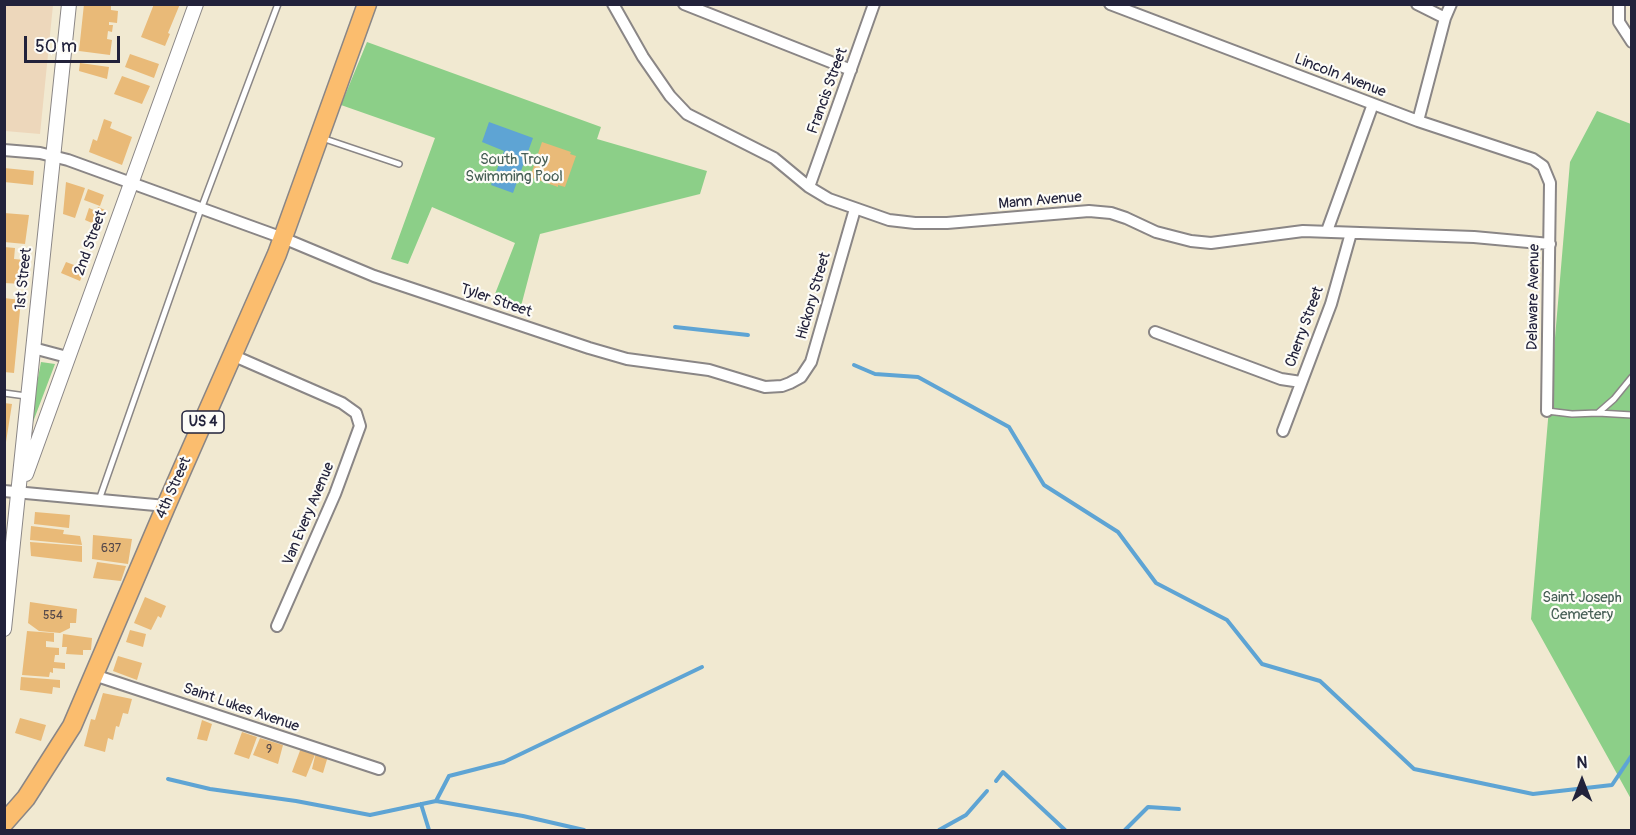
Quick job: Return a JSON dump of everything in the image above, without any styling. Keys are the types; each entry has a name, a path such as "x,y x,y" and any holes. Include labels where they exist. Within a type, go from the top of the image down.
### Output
{"main road":[{"name":"4th Street","path":"4,823 26,798 72,726 284,238 367,4"}],"street":[{"name":"1st Street","path":"4,629 12,492 28,396 69,4"},
{"name":"2nd Street","path":"12,492 67,357 195,4"},
{"name":"Mann Avenue","path":"613,4 663,87 687,114 774,158 809,187 829,199 889,220 915,223 981,221 1089,211 1111,213 1156,232 1191,242 1211,243 1303,231 1327,231 1474,237 1550,244"},
{"path":"684,4 851,70"},
{"name":"Francis Street","path":"809,187 874,4"},
{"name":"Lincoln Avenue","path":"1110,4 1418,121 1533,159 1544,166 1550,183"},
{"path":"1417,4 1445,18"},
{"path":"1418,121 1445,18 1451,4"},
{"path":"1619,4 1619,22 1632,42"},
{"path":"1327,231 1373,104"},
{"path":"4,150 54,156"},
{"name":"Tyler Street","path":"54,156 284,238 374,276 627,359 708,370 765,387 783,386 790,383"},
{"name":"Delaware Avenue","path":"1547,411 1550,183"},
{"name":"Hickory Street","path":"790,383 801,377 811,362 855,209"},
{"name":"Cherry Street","path":"1283,431 1331,304 1351,233"},
{"path":"1155,332 1281,378 1301,382"},
{"path":"33,348 67,357"},
{"name":"Van Every Avenue","path":"232,355 342,403 356,413 360,426 335,494 277,626"},
{"path":"12,492 166,506"},
{"name":"Saint Lukes Avenue","path":"94,675 379,770"}],"lane":[{"path":"99,500 201,209 278,4"},
{"path":"320,138 399,164"},
{"path":"1598,413 1614,399 1632,377"},
{"path":"4,393 28,396"},
{"path":"1547,411 1572,414 1632,415"}],"shaded area":[{"path":"4,5 53,5 40,134 5,131"}],"green space":[{"name":"South Troy Swimming Pool","path":"367,42 601,127 597,139 707,171 700,194 540,234 520,310 493,299 515,243 432,207 408,264 391,259 435,138 341,105"},
{"name":"Saint Joseph Cemetery","path":"1597,111 1631,124 1631,799 1531,619 1570,162"},
{"path":"41,362 55,364 33,422 30,420"}],"water":[{"name":"South Troy Swimming Pool","path":"489,122 533,138 513,193 491,185 504,151 482,142"}],"building":[{"path":"84,4 111,4 111,10 118,11 117,23 109,22 109,25 113,25 112,32 108,31 107,39 112,40 110,55 79,51"},
{"path":"154,4 180,4 165,46 141,37"},
{"path":"130,54 159,64 154,78 125,67"},
{"path":"80,63 109,67 107,79 79,71"},
{"path":"122,76 150,86 142,104 114,94"},
{"path":"104,119 112,122 110,128 132,137 122,165 89,152 93,139 97,141"},
{"path":"542,142 576,156 565,187 558,185 558,187 530,177"},
{"path":"4,168 34,171 33,185 4,182"},
{"path":"66,182 85,188 75,218 63,214"},
{"path":"88,189 104,195 100,206 84,200"},
{"path":"98,207 105,210 99,226 85,220 89,208 96,211"},
{"path":"4,213 29,215 25,244 4,242"},
{"path":"4,247 15,248 14,259 24,260 23,268 27,268 26,276 22,276 22,284 4,283"},
{"path":"66,262 85,269 80,281 61,273"},
{"path":"4,298 21,300 14,373 4,372"},
{"path":"4,403 12,404 6,442 4,442"},
{"path":"35,512 70,515 69,528 34,524"},
{"path":"31,526 64,530 63,534 80,536 82,545 30,540"},
{"path":"93,535 132,539 128,564 92,559"},
{"path":"30,542 82,546 82,562 31,556"},
{"path":"97,562 126,566 121,581 93,578"},
{"path":"145,597 166,606 161,618 158,616 151,630 134,623"},
{"path":"30,602 77,609 76,623 70,623 70,628 60,633 39,631 28,623"},
{"path":"130,630 146,634 143,647 126,642"},
{"path":"27,631 54,633 54,642 46,641 46,647 59,648 59,655 55,655 54,662 65,663 65,669 53,668 53,673 50,672 49,677 22,675"},
{"path":"63,634 92,638 91,650 83,650 83,655 66,654 67,647 62,647"},
{"path":"118,656 142,663 137,680 113,671"},
{"path":"21,677 60,680 60,688 53,687 52,694 20,690"},
{"path":"103,693 132,699 128,714 123,713 119,727 116,726 113,740 108,738 105,752 84,746 91,719 95,720"},
{"path":"20,718 46,725 41,741 15,733"},
{"path":"202,720 212,724 207,741 197,739"},
{"path":"242,732 257,737 249,759 234,754"},
{"path":"260,738 283,745 278,764 253,755"},
{"path":"301,748 316,752 306,777 292,772"},
{"path":"316,752 328,756 323,773 312,769"}],"waterway":[{"path":"675,327 748,335"},
{"path":"854,365 875,374 918,377 1009,427 1044,485 1118,532 1156,583 1227,620 1262,664 1320,681 1414,769 1533,794 1612,785 1632,755"},
{"path":"436,801 449,776 504,762 702,667"},
{"path":"996,781 1003,772 1065,830"},
{"path":"168,779 210,789 296,801 370,815 436,801 523,816 584,830"},
{"path":"939,830 966,815 987,791"},
{"path":"421,804 429,830"},
{"path":"1125,830 1148,807 1179,809"}]}
